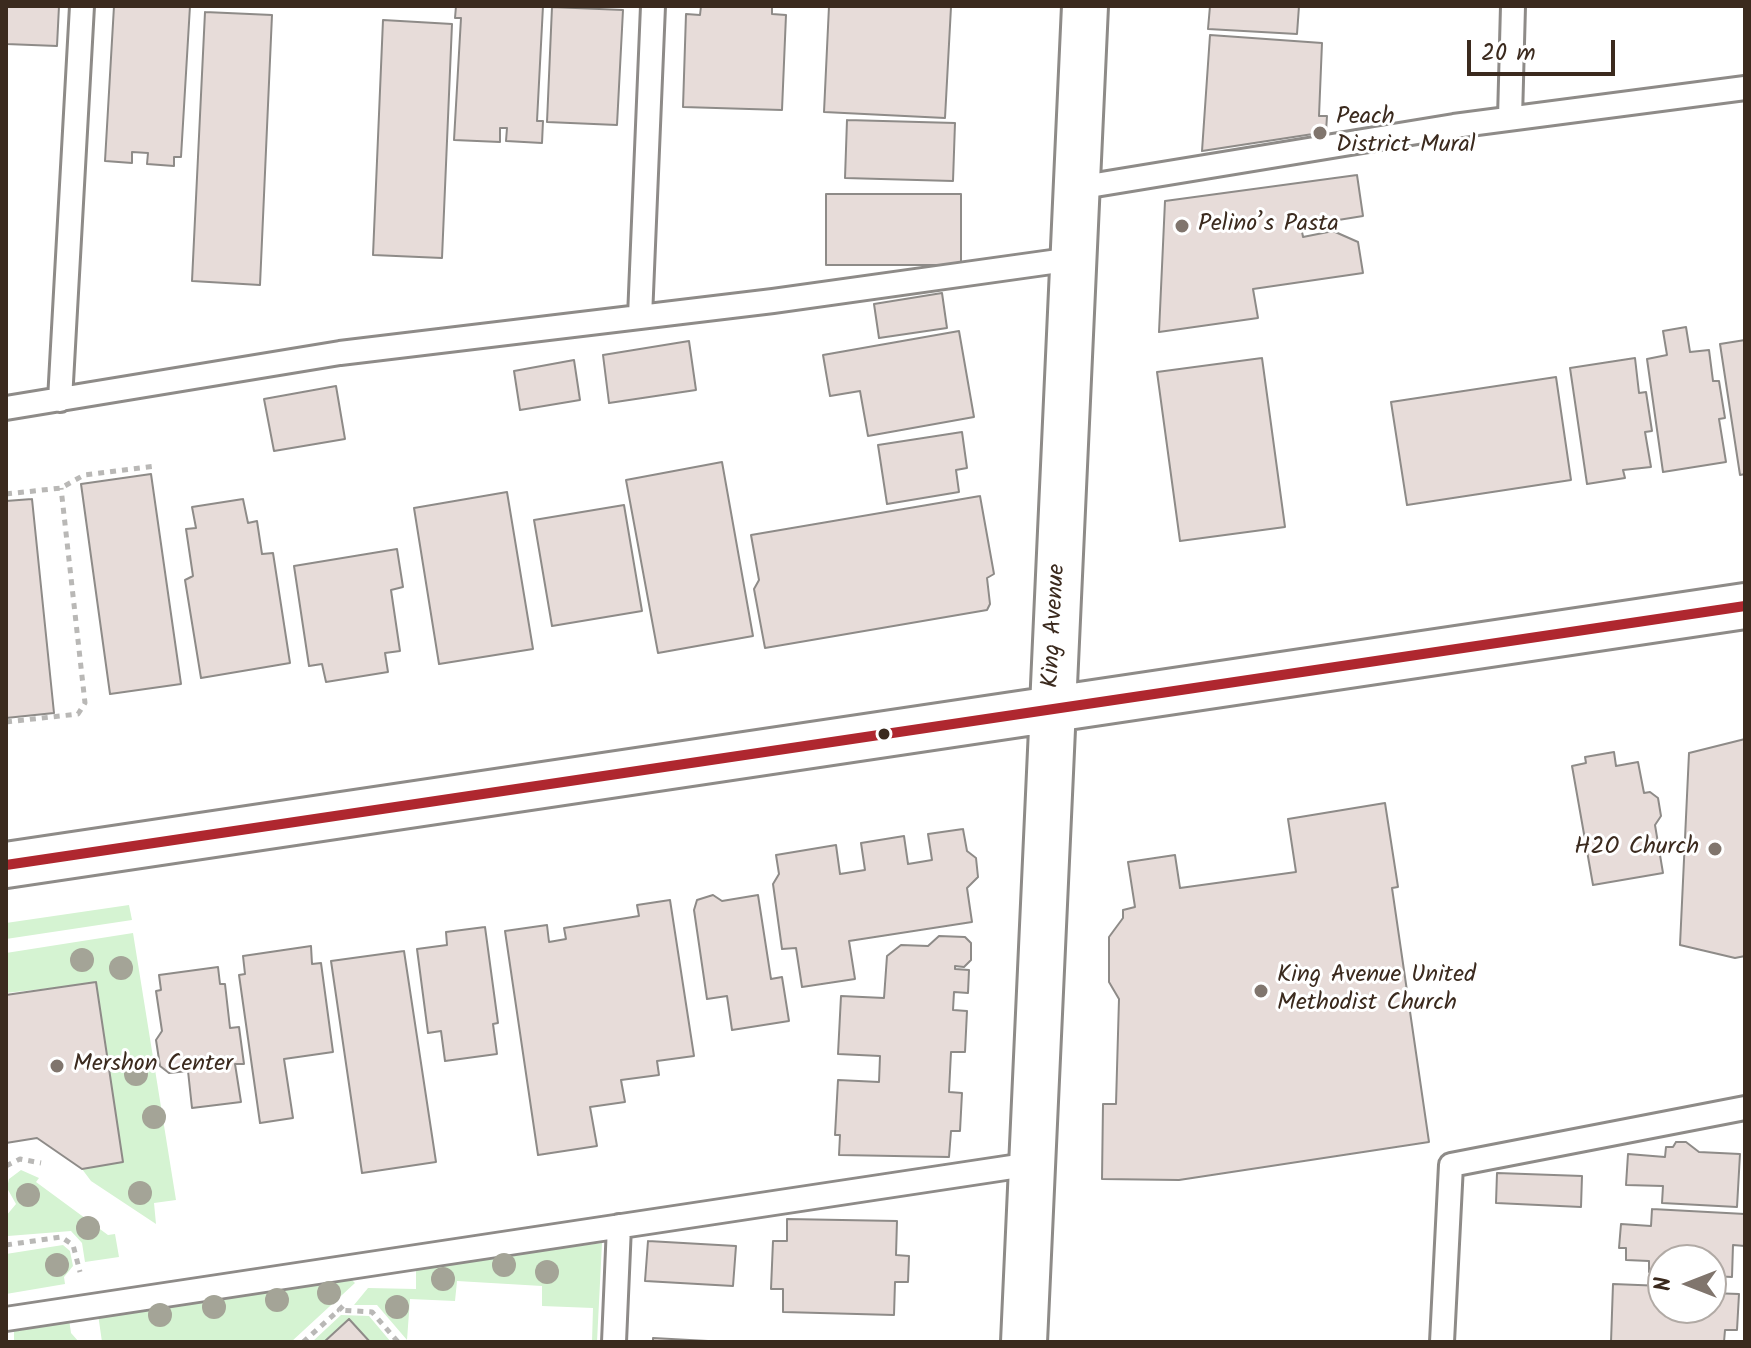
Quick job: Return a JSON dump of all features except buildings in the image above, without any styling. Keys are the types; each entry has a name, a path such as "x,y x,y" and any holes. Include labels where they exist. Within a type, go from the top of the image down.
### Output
{"street":[{"name":"King Avenue","path":"1024,1342 1085,6"},
{"path":"6,865 1745,606"}],"lane":[{"path":"60,400 82,6"},
{"path":"640,317 653,6"},
{"path":"1510,118 1513,6"},
{"path":"1077,188 1510,118 1745,88"},
{"path":"6,408 340,353 640,317 1073,259"},
{"path":"1442,1342 1451,1165 1745,1108"},
{"path":"6,1319 1032,1164"},
{"path":"614,1342 619,1226"}],"path":[{"path":"6,494 61,488 84,475 156,466"},
{"path":"6,722 78,714 85,703 61,488"},
{"path":"6,1166 20,1159 41,1163"},
{"path":"6,1245 61,1237 68,1240 77,1251 84,1307"},
{"path":"303,1342 339,1310"}],"green space":[{"path":"129,905 132,920 6,939 6,923"},
{"path":"133,933 176,1200 154,1203 156,1224 91,1181 82,1169 123,1162 96,983 6,993 6,953"},
{"path":"21,1170 39,1178 36,1182 108,1235 115,1234 119,1257 85,1262 82,1243 71,1231 8,1236 6,1216 16,1204 7,1188 9,1179"},
{"path":"602,1243 597,1342 592,1342 593,1308 542,1306 542,1286 457,1281 455,1301 410,1299 407,1340 377,1305 354,1305 368,1288 416,1289 416,1267"},
{"path":"63,1245 70,1251 73,1266 64,1277 65,1284 6,1294 6,1254"},
{"path":"348,1276 355,1283 291,1342 102,1342 98,1314"},
{"path":"341,1315 369,1316 391,1342 370,1342 349,1319 324,1342 312,1342"},
{"path":"69,1319 71,1333 79,1342 14,1342 14,1327"}],"transit line":[{"path":"6,865 1745,606"}],"place":[{"name":"Peach District Mural","path":"1320,133"},
{"name":"Pelino’s Pasta","path":"1182,226"},
{"name":"H2O Church","path":"1715,849"},
{"name":"King Avenue United Methodist Church","path":"1261,991"},
{"name":"Mershon Center","path":"57,1066"}]}
